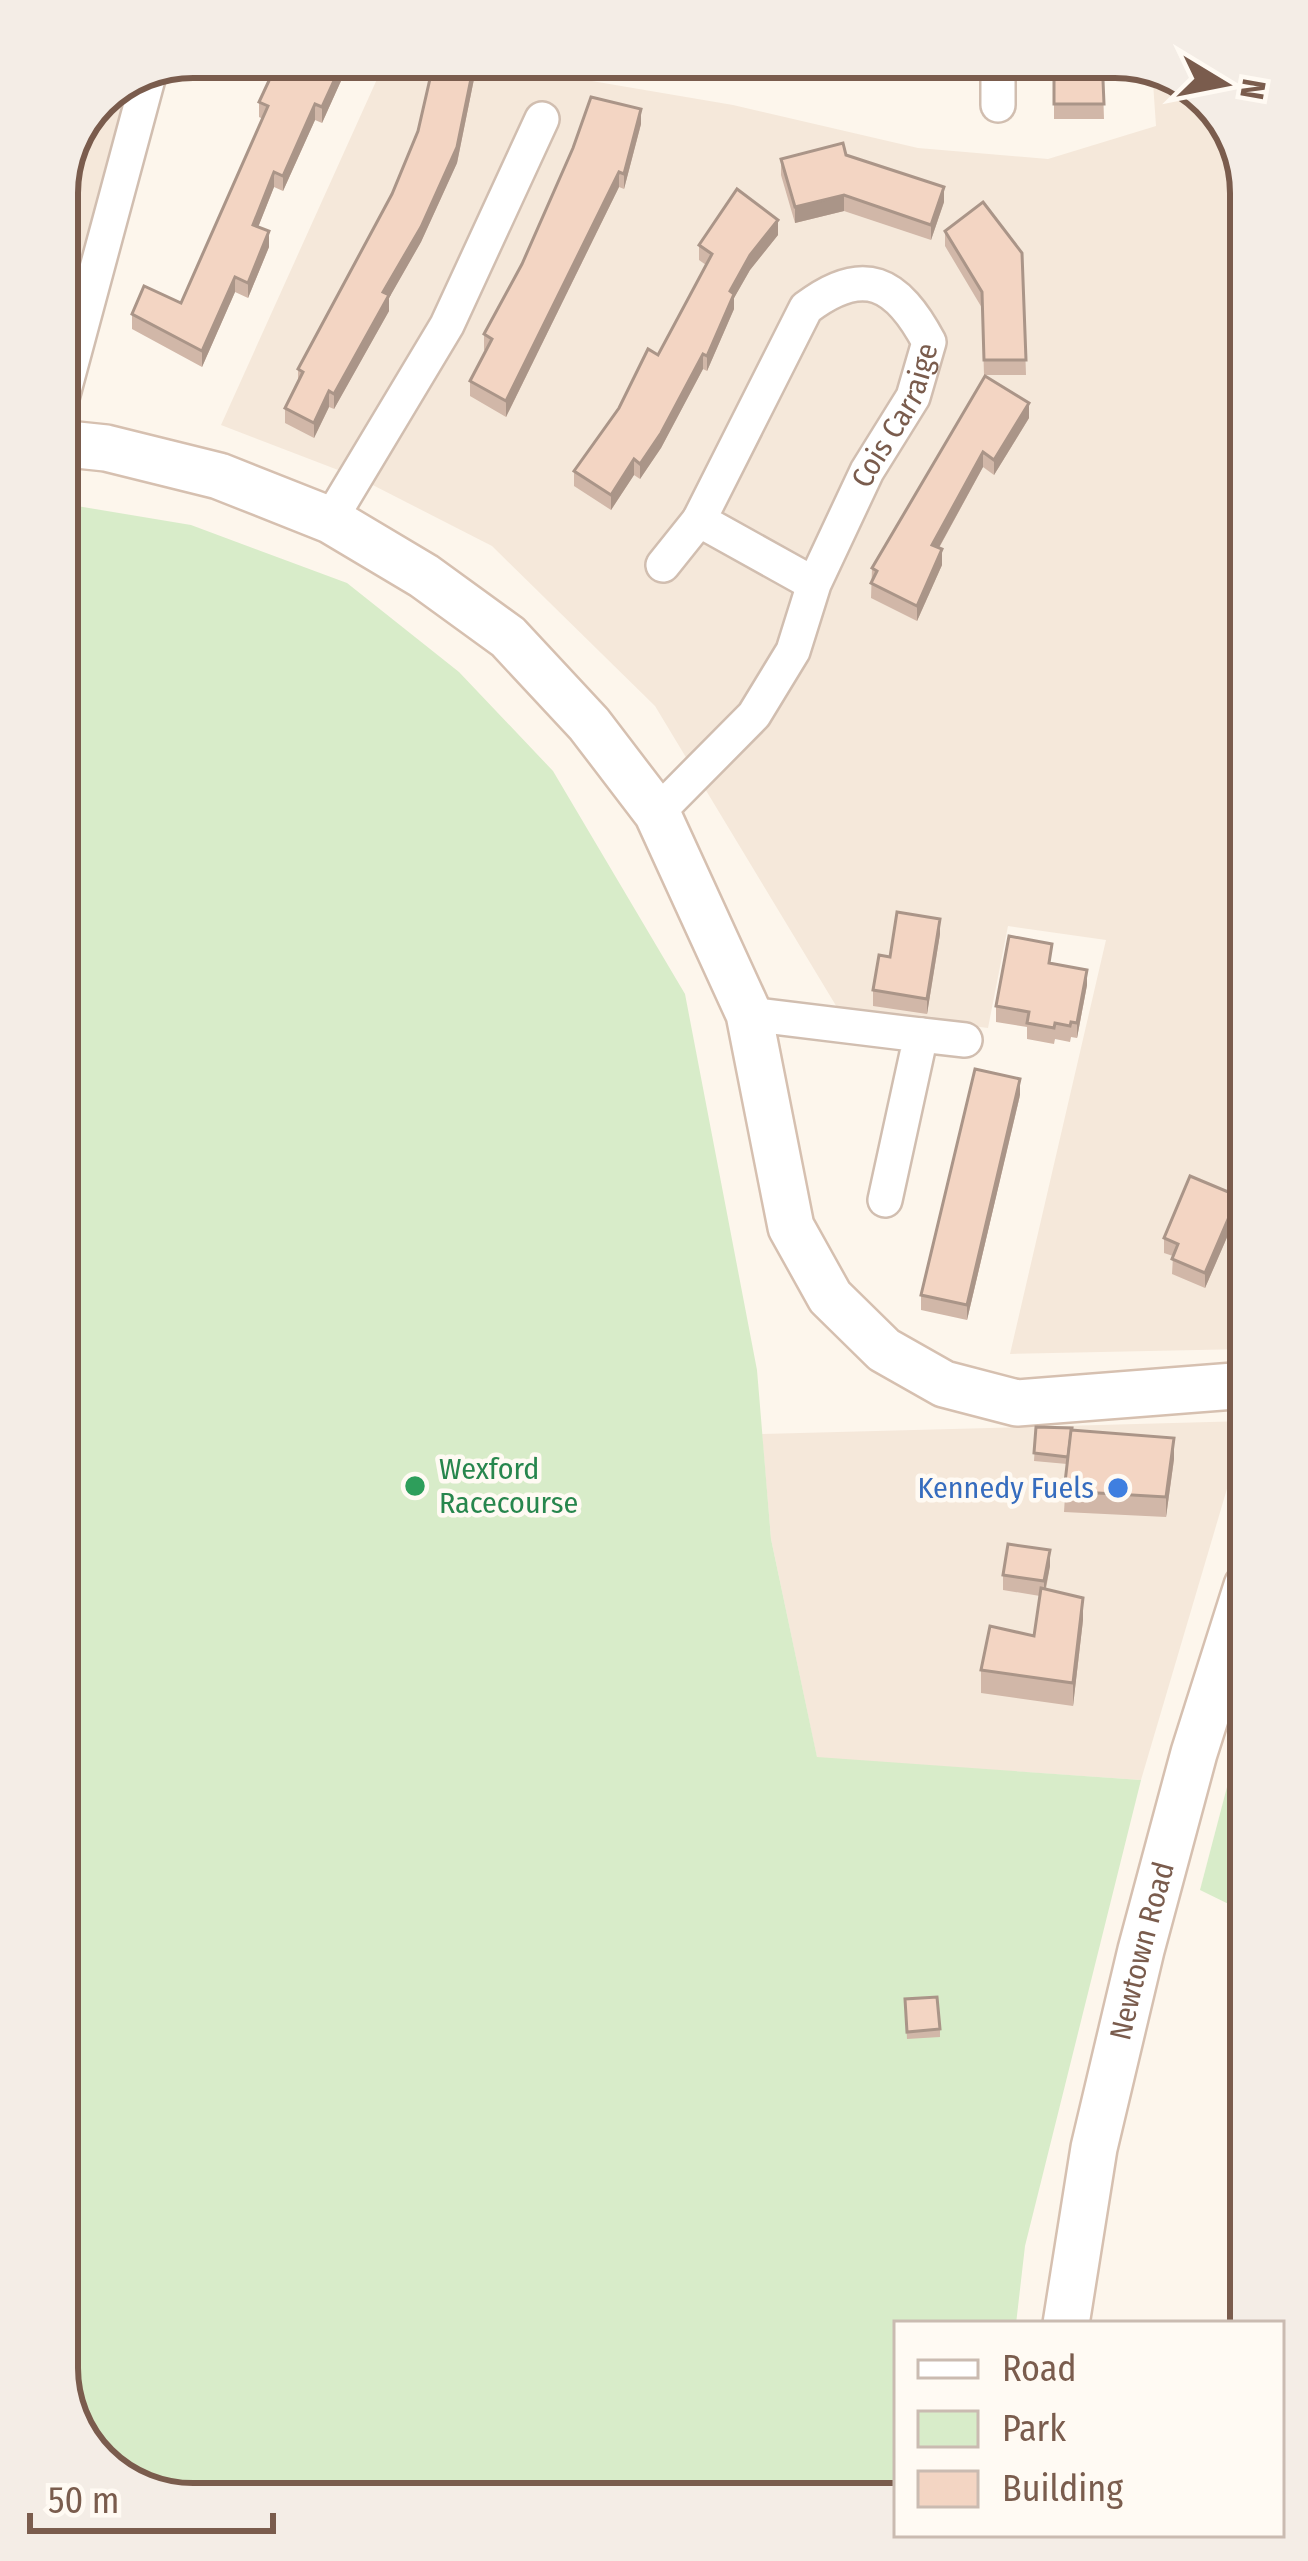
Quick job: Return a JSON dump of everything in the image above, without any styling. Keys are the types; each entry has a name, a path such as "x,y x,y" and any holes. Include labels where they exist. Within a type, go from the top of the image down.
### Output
{"street":[{"path":"998,78 998,105"},
{"path":"78,338 144,89"},
{"path":"330,520 447,325 542,119"},
{"name":"Cois Carraige","path":"656,813 754,715 793,651 814,584 867,471 913,397 929,342 911,308 872,283 835,286 806,308 699,520 663,565"},
{"path":"78,445 219,476 330,520 424,576 508,637 589,724 656,813 749,1014 790,1227 830,1297 884,1350 944,1384 1017,1403 1230,1386"},
{"path":"699,520 814,584"},
{"path":"749,1014 965,1040"},
{"path":"885,1200 922,1035"},
{"name":"Newtown Road","path":"1066,2321 1094,2148 1141,1950 1230,1640"}],"shaded area":[{"path":"378,78 574,78 733,105 918,148 1048,159 1156,126 1153,84 1164,89 1164,144 1219,144 1230,193 1230,1349 1010,1354 1106,940 1008,926 988,1028 838,1009 655,706 492,546 359,478 221,425"},
{"path":"150,87 83,388 78,388 82,163 102,123 117,107"},
{"path":"1230,1421 1230,1479 1141,1780 817,1758 771,1539 762,1434"}],"green space":[{"name":"Wexford Racecourse","path":"78,506 191,525 347,583 459,672 553,771 685,994 757,1370 771,1539 817,1757 1141,1780 1025,2246 1016,2321 894,2321 894,2483 186,2483 156,2477 129,2464 97,2432 80,2390 78,2368"},
{"path":"1230,1776 1230,1905 1200,1890"}],"building":[{"path":"270,78 335,78 322,107 315,104 283,176 274,172 253,225 269,231 248,283 235,277 202,351 132,314 144,286 181,303 268,106 259,102"},
{"path":"430,78 471,78 457,147 421,227 383,292 389,295 314,423 285,408 303,372 298,369 392,194 418,131"},
{"path":"1054,78 1103,78 1104,104 1054,104"},
{"path":"591,97 641,109 624,174 619,172 506,401 470,381 492,339 484,334 522,264"},
{"path":"843,143 846,155 944,187 931,225 844,195 795,207 781,159"},
{"path":"737,189 778,220 730,291 734,294 707,356 703,354 661,433 640,464 634,459 611,495 574,471 619,408 648,349 658,355 712,254 699,245"},
{"path":"983,202 1022,253 1026,360 984,360 982,292 945,231"},
{"path":"985,376 1029,403 994,460 983,452 932,545 942,549 917,606 871,583 877,571 872,568"},
{"path":"897,912 940,919 927,999 873,990 879,955 890,957"},
{"path":"1009,936 1052,944 1049,963 1087,970 1077,1023 1055,1023 1054,1028 1027,1023 1029,1012 996,1006"},
{"path":"975,1069 1020,1079 967,1305 921,1295"},
{"path":"1190,1176 1230,1193 1230,1215 1205,1273 1172,1259 1178,1244 1164,1238"},
{"path":"1036,1427 1072,1428 1068,1457 1034,1453"},
{"name":"Kennedy Fuels","path":"1071,1430 1174,1438 1166,1497 1064,1491"},
{"path":"1008,1544 1050,1550 1044,1581 1003,1575"},
{"path":"1041,1588 1083,1598 1073,1683 981,1670 990,1626 1034,1636"},
{"path":"937,1997 940,2029 907,2032 905,1999"}],"place":[{"name":"Wexford Racecourse","path":"415,1486"},
{"name":"Kennedy Fuels","path":"1118,1488"}]}
